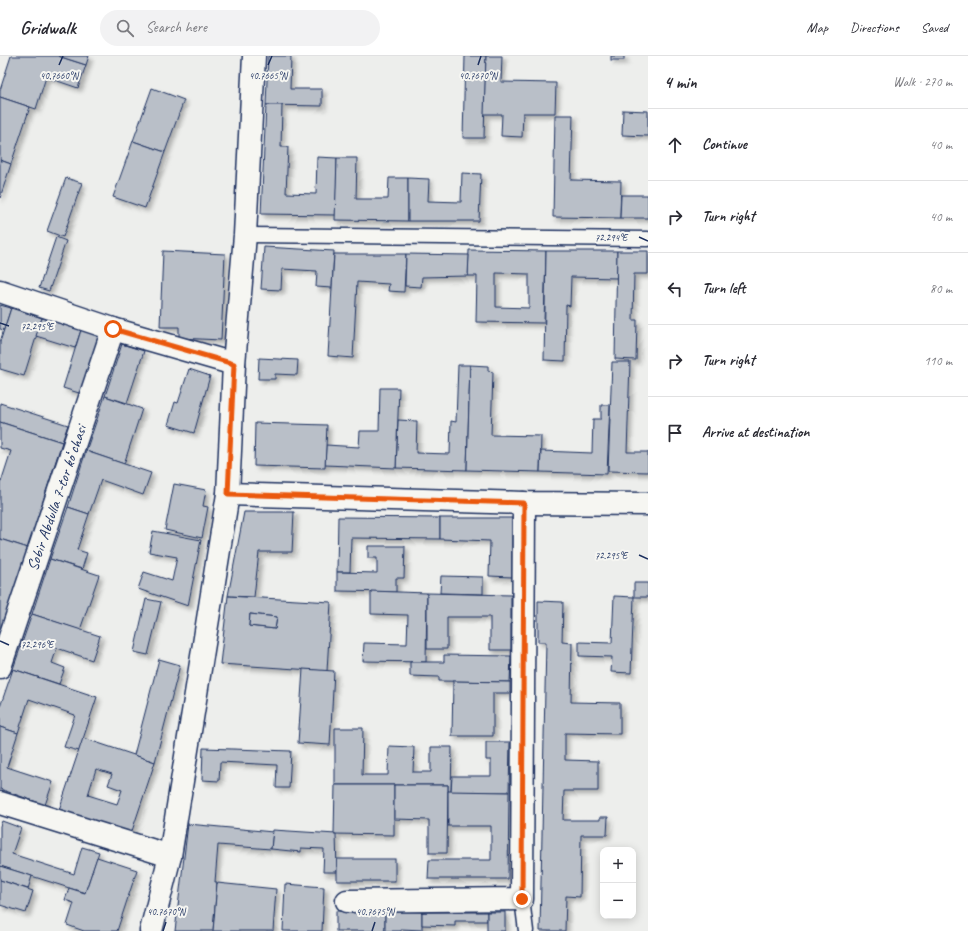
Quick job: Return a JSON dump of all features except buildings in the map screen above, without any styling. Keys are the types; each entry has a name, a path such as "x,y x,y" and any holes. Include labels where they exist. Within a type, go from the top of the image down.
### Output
{"street":[{"path":"151,931 170,856 228,494 234,364 245,235 254,56"},
{"path":"0,291 113,329 234,364"},
{"name":"Sobir Abdulla 7-tor koʻchasi","path":"0,667 113,329"},
{"path":"228,494 524,503 648,504"},
{"path":"347,902 522,899 524,503"},
{"path":"0,803 170,856"}],"lane":[{"path":"245,235 648,239"},
{"path":"522,899 526,931"}],"route":[{"path":"113,329 234,364 228,494 524,503 522,899"}]}
